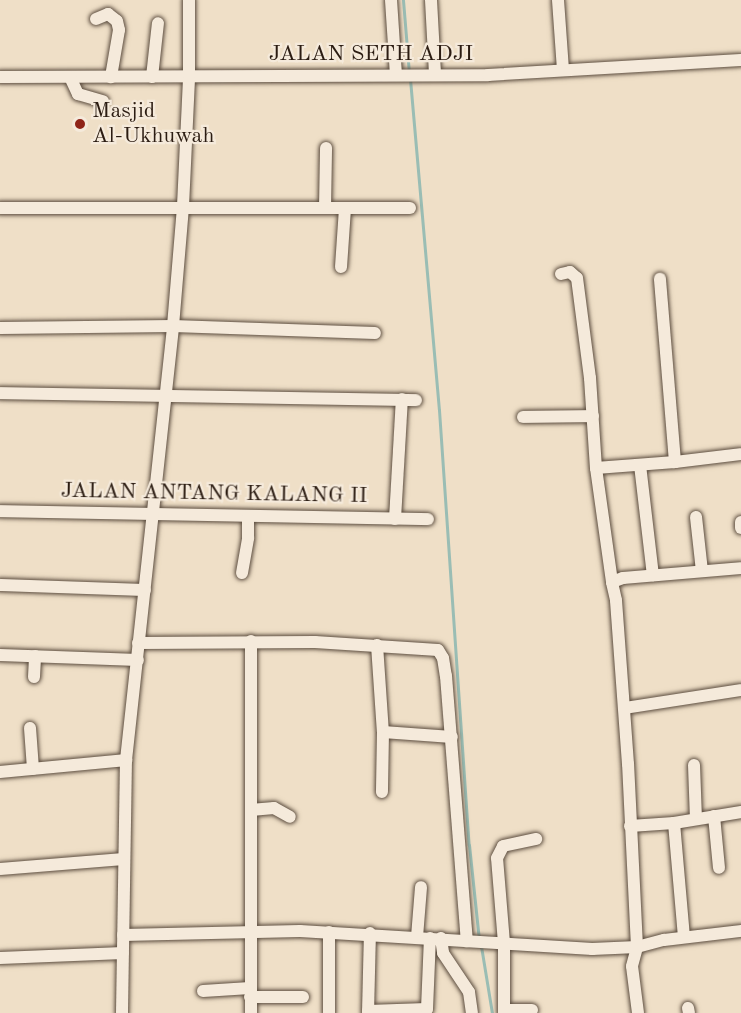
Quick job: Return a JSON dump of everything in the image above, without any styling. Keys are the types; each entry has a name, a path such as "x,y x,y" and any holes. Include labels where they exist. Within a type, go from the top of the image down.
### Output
{"street":[{"path":"122,1013 126,760 154,513 183,206 189,77 189,0"},
{"path":"391,0 397,75"},
{"path":"431,0 435,74"},
{"path":"558,0 563,70"},
{"path":"96,19 108,14 117,21 119,30 111,77"},
{"path":"152,77 158,23"},
{"name":"JALAN SETH ADJI","path":"0,77 488,75 741,60"},
{"path":"70,77 78,94 103,101"},
{"path":"325,208 326,148"},
{"path":"0,207 410,208"},
{"path":"341,267 345,208"},
{"path":"561,274 570,272 577,278 594,416 596,468 616,600 625,708 637,946 632,966 638,1013"},
{"path":"660,279 675,462"},
{"path":"0,328 173,326 375,333"},
{"path":"0,393 417,400"},
{"path":"395,519 402,399"},
{"path":"523,417 594,416"},
{"path":"596,468 741,454"},
{"path":"640,465 653,575"},
{"name":"JALAN ANTANG KALANG II","path":"0,512 428,519"},
{"path":"242,573 248,538 248,516"},
{"path":"696,517 702,571"},
{"path":"741,522 741,528"},
{"path":"612,582 653,575 741,568"},
{"path":"0,585 145,591"},
{"path":"138,643 251,641 377,645 434,649 441,654 446,676 452,737 469,941"},
{"path":"251,641 251,1013"},
{"path":"377,645 383,732 382,792"},
{"path":"0,656 138,660"},
{"path":"34,677 35,656"},
{"path":"625,708 688,696 741,690"},
{"path":"30,728 33,769"},
{"path":"383,732 452,737"},
{"path":"0,772 126,760"},
{"path":"694,765 696,819"},
{"path":"250,810 274,808 290,817"},
{"path":"630,826 674,823 741,812"},
{"path":"714,816 719,868"},
{"path":"674,823 684,937"},
{"path":"532,1010 504,1012 504,943 497,858 503,846 536,839"},
{"path":"0,869 124,859"},
{"path":"370,933 368,1012 427,1009 430,938 421,887"},
{"path":"123,935 250,930 370,933 592,949 637,946 684,937 741,931"},
{"path":"328,1013 329,932"},
{"path":"430,938 470,992 472,1013"},
{"path":"0,958 123,953"},
{"path":"203,991 303,997"}],"waterway":[{"path":"403,0 409,73"},
{"path":"410,79 439,410 469,845 479,940"},
{"path":"481,946 492,1013"}],"place":[{"name":"Masjid Al-Ukhuwah","path":"80,124"}]}
